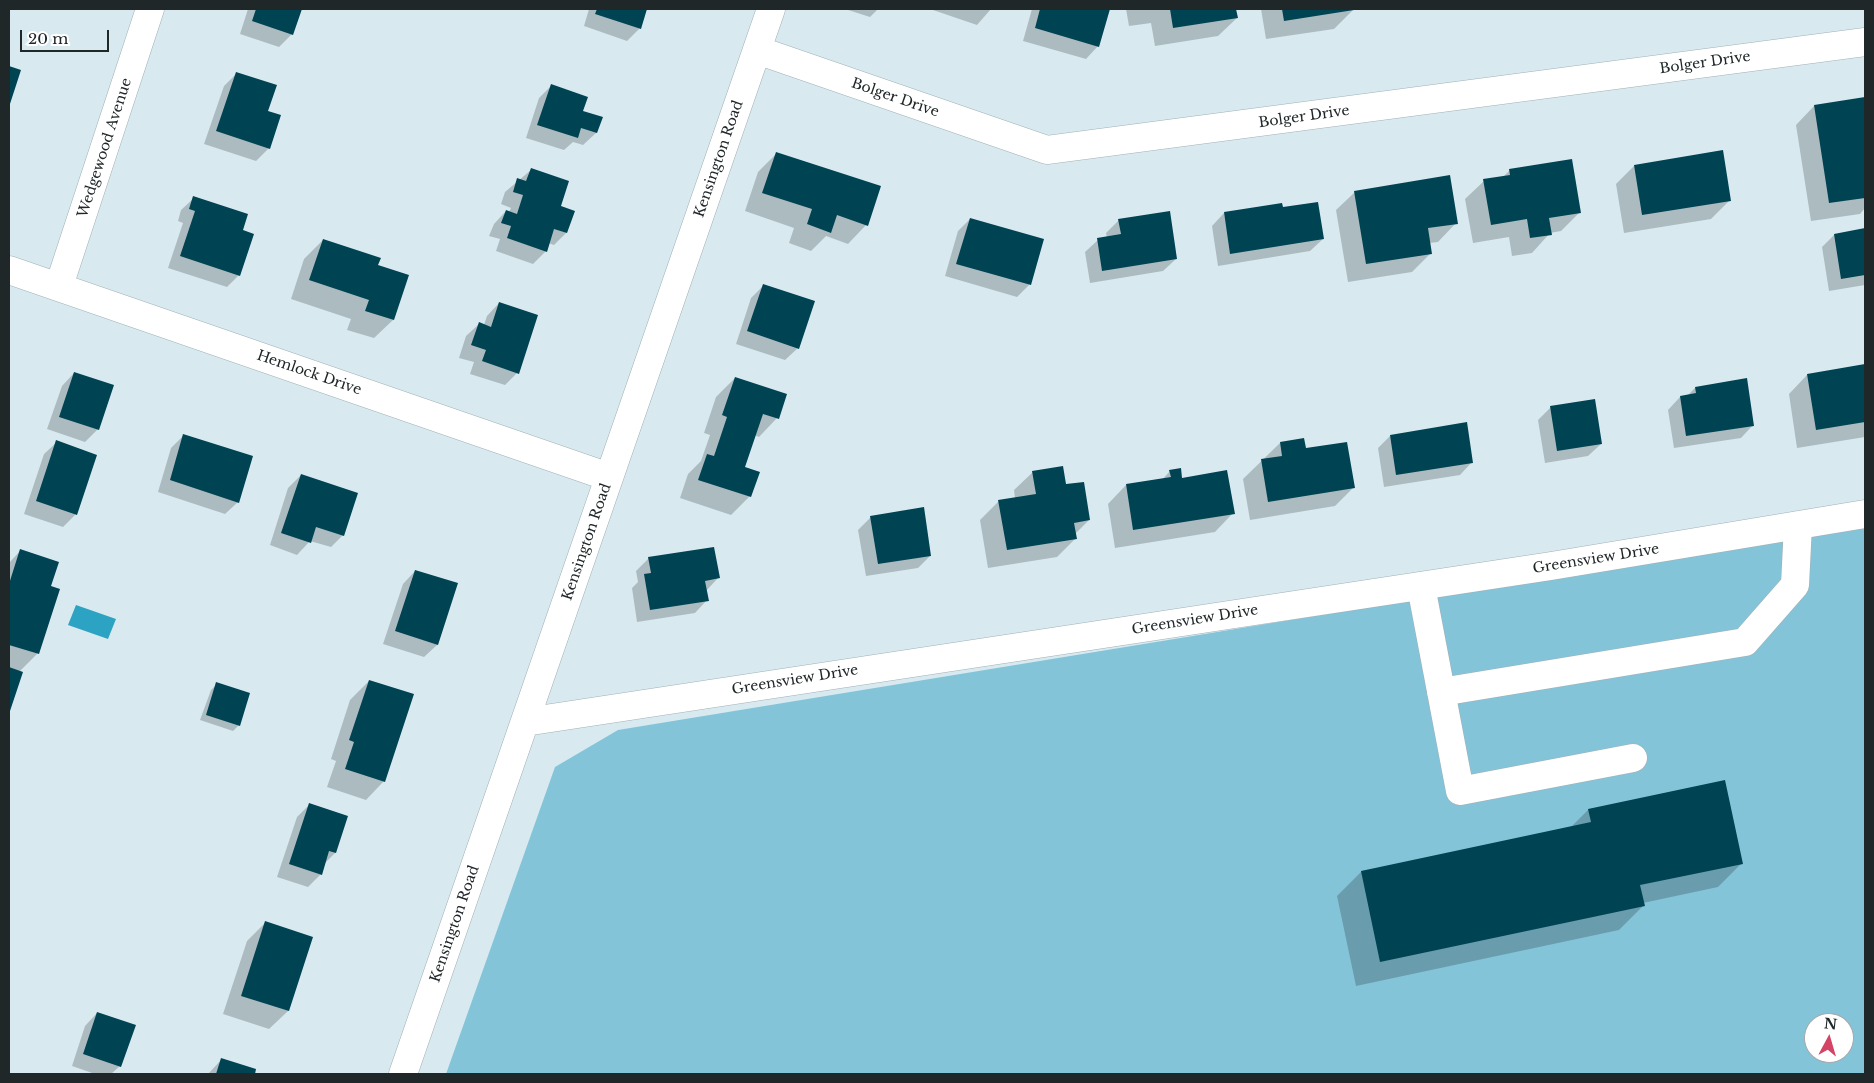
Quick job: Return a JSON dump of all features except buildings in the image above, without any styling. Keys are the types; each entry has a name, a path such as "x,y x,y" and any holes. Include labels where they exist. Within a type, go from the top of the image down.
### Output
{"street":[{"name":"Wedgewood Avenue","path":"59,286 150,9"},
{"name":"Kensington Road","path":"403,1074 771,9"},
{"name":"Bolger Drive","path":"757,50 1047,150 1865,42"},
{"name":"Hemlock Drive","path":"9,270 609,477"},
{"name":"Greensview Drive","path":"525,722 1421,586 1865,514"},
{"path":"1441,692 1745,642 1795,585 1798,525"},
{"path":"1421,586 1460,791 1633,758"}],"shaded area":[{"path":"1865,526 1865,1074 446,1074 555,767 618,730"},
{"path":"76,605 116,619 108,639 68,625"}]}
